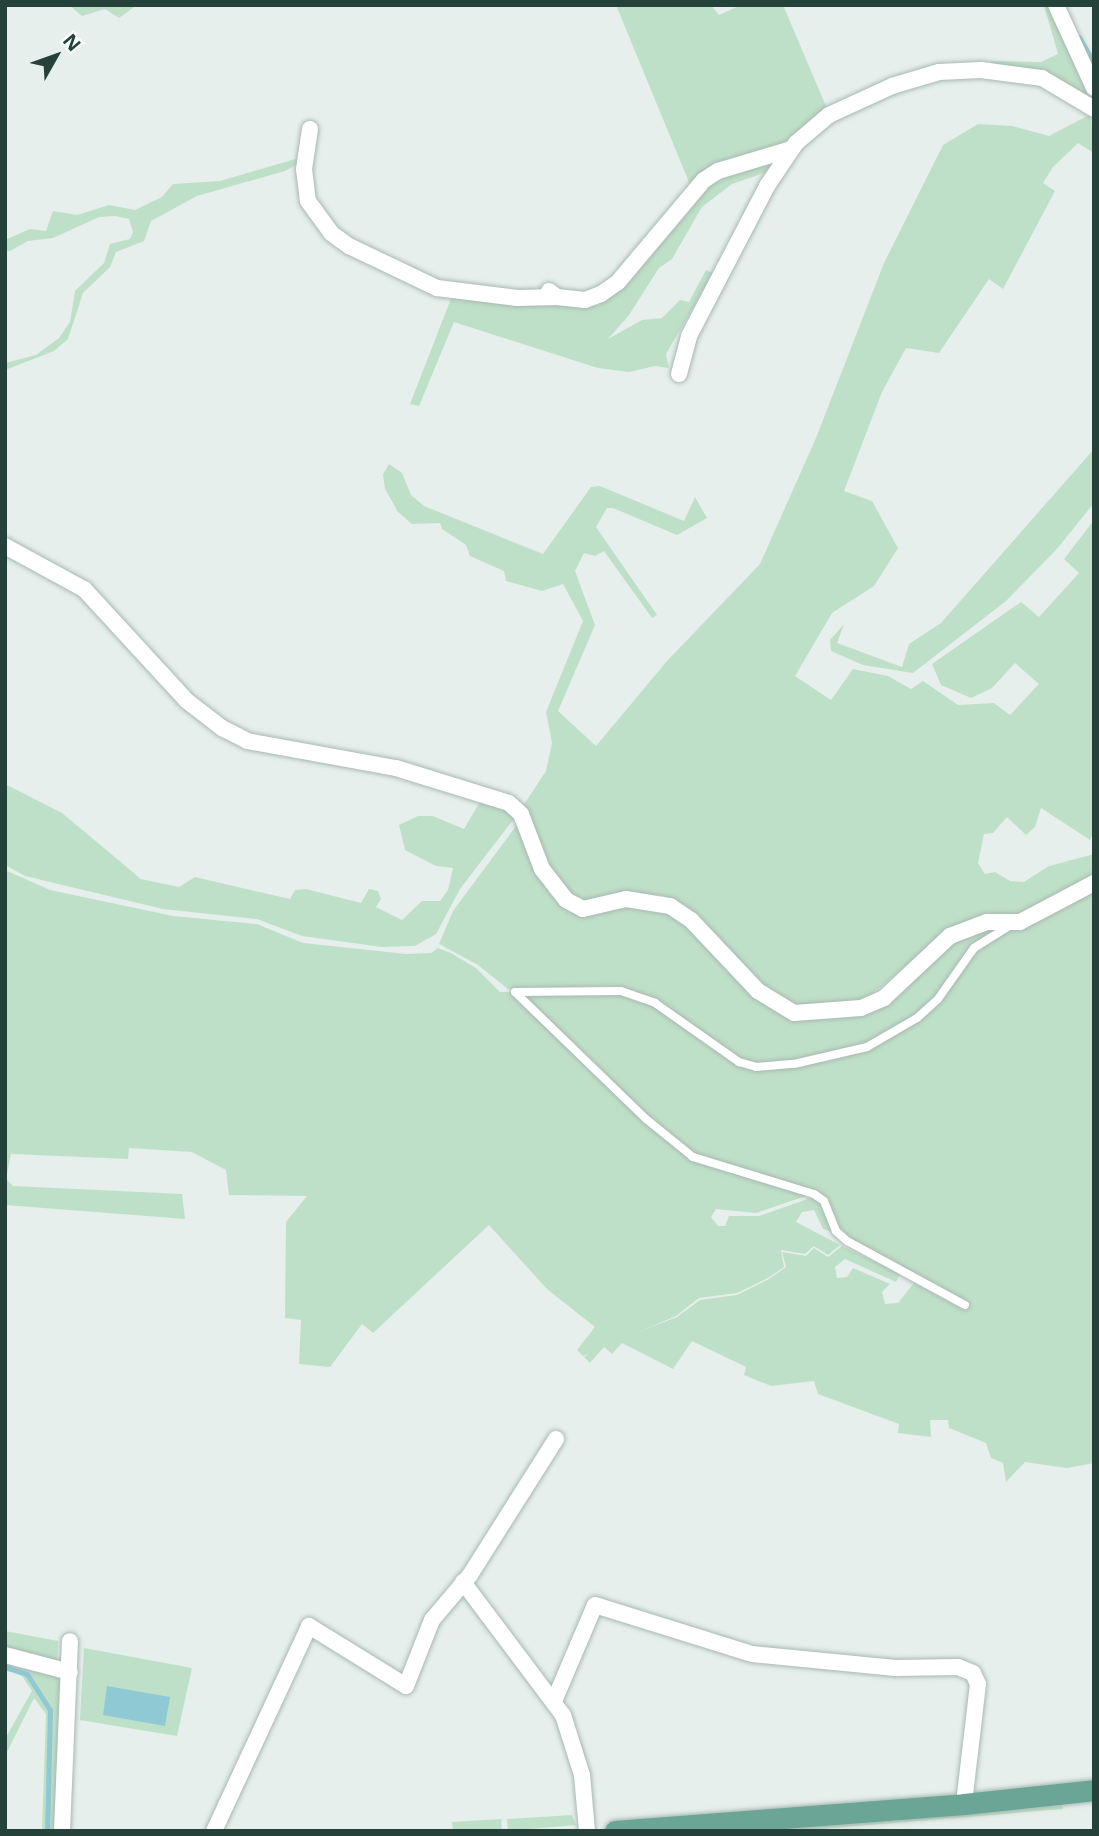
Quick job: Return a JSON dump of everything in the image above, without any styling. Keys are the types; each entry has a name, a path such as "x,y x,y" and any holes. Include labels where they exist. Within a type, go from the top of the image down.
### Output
{"main road":[{"path":"615,1831 964,1804 1094,1790"}],"street":[{"path":"1056,5 1094,88"},
{"path":"679,374 689,336 791,149 811,127 869,94 939,72 1003,71 1042,78 1094,109"},
{"path":"310,129 304,169 308,201 331,233 349,246 436,288 517,298 550,292 585,300 601,295 618,282 704,180 718,171 791,149"},
{"path":"5,546 84,589 187,701 222,728 247,741 396,768 509,803 521,814 541,869 566,900 583,909 626,899 670,906 691,920 758,991 794,1013 861,1008 884,998 950,936 987,922 1020,922 1094,883"},
{"path":"214,1831 309,1626 406,1686 432,1620 463,1582 556,1439"},
{"path":"463,1582 554,1702 582,1775 587,1831"},
{"path":"554,1702 595,1605 752,1654 895,1668 958,1667 973,1673 978,1684 964,1804"},
{"path":"62,1831 70,1641"},
{"path":"5,1655 70,1672"}],"lane":[{"path":"965,1305 847,1241 836,1231 824,1201 814,1194 693,1157 646,1119 515,992 608,988 655,1003 738,1062 756,1067 794,1064 867,1047 917,1018 938,999 974,948 1020,922"}],"green space":[{"path":"69,5 137,5 119,18 105,9 82,16"},
{"path":"616,5 711,5 719,15 741,5 783,5 828,111 776,148 691,187"},
{"path":"1044,5 1051,5 1093,102 992,69 991,61 1041,62 1058,54"},
{"path":"1091,114 1094,153 1078,143 1053,167 1043,183 1055,191 1003,289 989,279 939,353 906,348 882,392 844,491 872,501 898,548 874,586 832,613 795,676 831,700 853,669 888,676 911,689 923,681 958,705 994,703 1010,715 1039,684 1015,663 992,688 971,698 941,685 932,664 1021,602 1039,617 1079,573 1064,559 1094,520 1094,832 1090,840 1041,808 1035,827 1026,835 1007,817 993,833 984,834 978,863 985,874 995,872 1010,881 1024,882 1049,866 1094,854 1094,878 1035,914 934,942 871,995 857,1001 798,1005 783,1002 760,989 725,944 670,898 660,895 580,904 553,879 521,809 546,771 552,743 546,712 583,621 563,584 542,591 506,581 504,571 470,556 466,545 442,529 440,523 412,524 398,512 385,489 383,474 389,464 402,473 411,495 424,506 543,554 591,487 600,486 684,521 695,497 707,518 677,535 613,508 607,508 596,527 657,615 652,618 604,551 595,556 584,553 575,571 595,625 558,711 596,746 667,661 760,564 816,438 884,263 943,145 978,124 1012,126 1049,136"},
{"path":"299,158 300,163 285,171 197,196 151,221 144,241 116,252 110,267 83,293 68,339 54,351 5,370 5,363 36,355 59,338 70,322 75,291 104,263 110,244 130,239 133,232 129,219 99,217 53,238 28,241 10,251 5,251 5,240 30,229 46,231 53,211 77,215 109,205 135,210 162,197 173,184 220,181"},
{"path":"777,160 770,171 732,184 702,207 672,259 659,268 629,315 608,339 642,320 662,318 680,300 689,302 706,270 713,273 666,354 669,368 655,366 629,372 598,368 454,322 419,406 410,404 452,296 551,306 599,305 625,285 702,191 731,173"},
{"path":"1094,449 1094,503 1056,550 1006,601 913,673 863,665 831,651 830,640 844,624 837,643 902,667 909,644 941,623"},
{"path":"5,784 62,813 141,879 179,887 195,877 290,899 295,890 306,889 361,903 369,889 378,891 381,899 376,907 402,920 422,901 440,901 448,890 453,868 436,866 405,850 399,825 418,816 433,816 464,829 483,797 516,816 460,889 436,934 415,946 382,947 302,936 257,919 163,909 25,876 5,865"},
{"path":"519,822 528,857 551,896 567,910 584,915 625,907 676,914 738,976 819,1019 849,1017 874,1008 949,940 998,927 972,946 936,997 916,1016 866,1045 823,1057 756,1065 740,1060 646,995 609,986 508,989 478,965 439,944 453,911"},
{"path":"5,870 50,890 173,916 257,924 303,943 406,954 431,953 438,948 451,953 476,968 500,992 511,992 524,1002 692,1159 809,1195 756,1213 716,1209 711,1217 718,1226 725,1226 729,1216 759,1216 813,1197 822,1203 834,1232 823,1229 814,1210 802,1212 796,1222 840,1245 828,1255 814,1246 805,1254 781,1250 784,1267 768,1278 737,1293 699,1298 676,1316 583,1356 577,1350 595,1327 547,1289 489,1225 373,1333 362,1324 330,1367 299,1364 301,1320 285,1318 286,1222 307,1196 229,1195 226,1170 192,1152 129,1148 128,1159 11,1154 6,1179 13,1186 182,1194 185,1219 5,1205"},
{"path":"1094,888 1094,1463 1067,1468 1025,1462 1006,1482 1003,1463 991,1458 986,1443 949,1428 948,1420 930,1420 931,1437 898,1433 899,1424 818,1394 814,1381 771,1386 744,1375 746,1367 692,1341 673,1369 622,1343 612,1354 604,1347 590,1363 584,1357 594,1349 677,1317 700,1300 737,1295 769,1279 786,1267 782,1252 806,1256 814,1248 828,1257 842,1246 900,1274 896,1282 845,1259 835,1267 837,1278 847,1277 853,1268 890,1284 882,1292 885,1304 898,1303 914,1283 962,1309 966,1303 848,1239 838,1229 826,1200 694,1154 615,1087 523,995 608,991 653,1005 717,1052 756,1070 824,1062 868,1050 919,1020 986,941"},
{"path":"5,1631 58,1641 57,1661 5,1649"},
{"path":"84,1648 192,1668 177,1736 80,1720"},
{"path":"5,1659 60,1676 65,1684 58,1831 48,1831 51,1709 27,1674 5,1666"},
{"path":"5,1668 26,1675 49,1710 46,1831 42,1831 46,1714 34,1698 5,1756 5,1739 32,1691 22,1676"},
{"path":"1061,1804 1063,1809 794,1831 723,1831"},
{"path":"572,1815 576,1825 508,1831 507,1819"},
{"path":"501,1819 502,1831 453,1831 452,1822"}],"water":[{"path":"107,1686 170,1697 165,1726 103,1715"}],"waterway":[{"path":"1079,37 1094,63"},
{"path":"5,1667 27,1674 50,1710 47,1831"}]}
